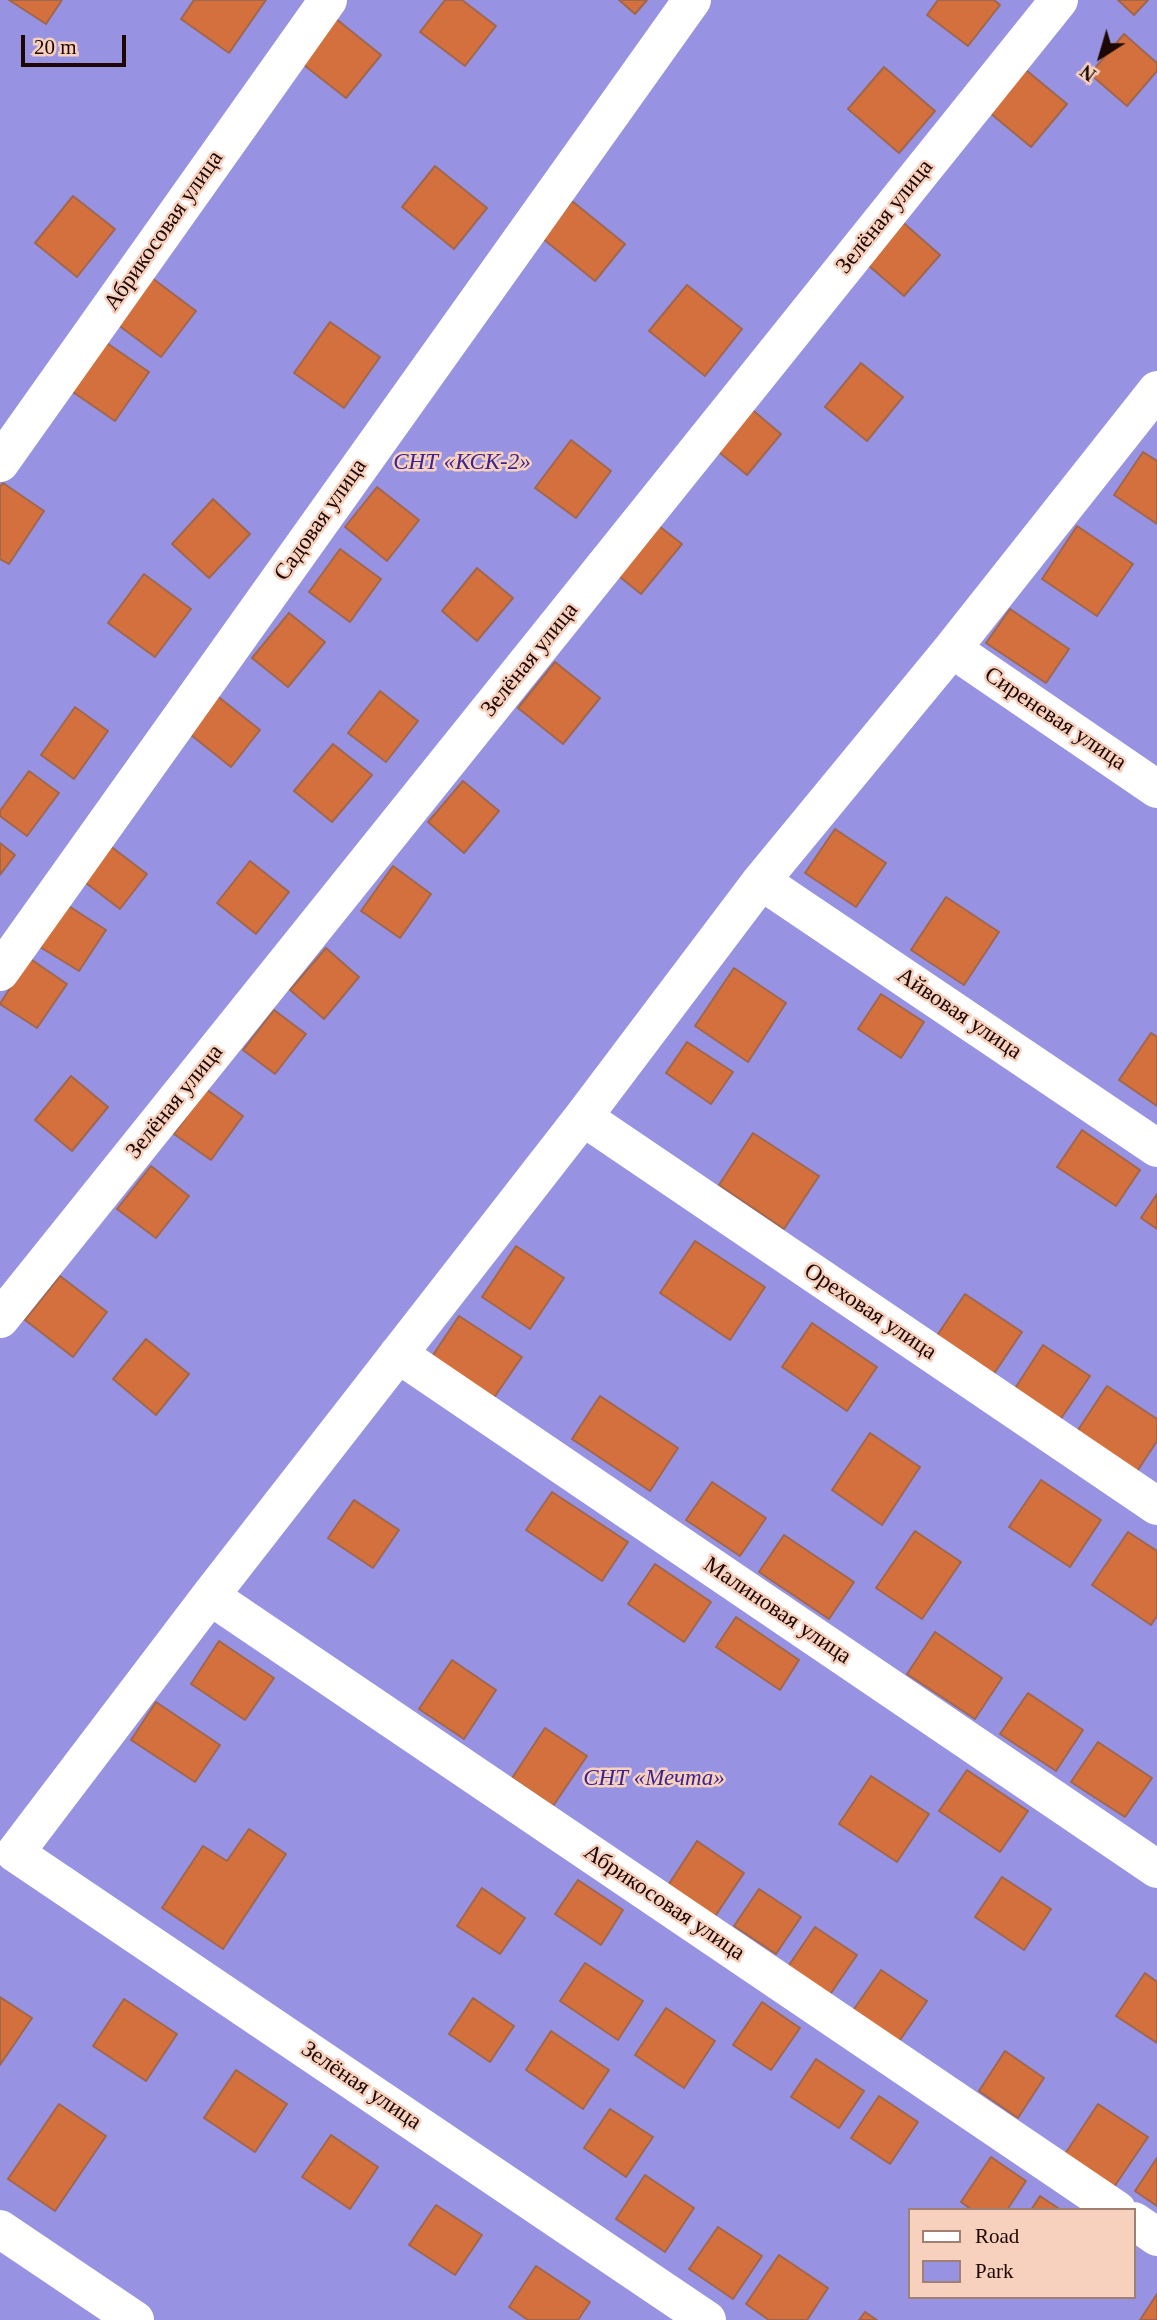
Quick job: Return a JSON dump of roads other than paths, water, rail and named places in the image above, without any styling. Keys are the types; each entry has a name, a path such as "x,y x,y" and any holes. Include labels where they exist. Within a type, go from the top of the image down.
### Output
{"street":[{"name":"Абрикосовая улица","path":"0,463 328,0"},
{"name":"Садовая улица","path":"0,971 692,0"},
{"name":"Зелёная улица","path":"0,1319 1059,0"},
{"path":"7,1853 583,1117 761,881 1150,413"},
{"name":"Сиреневая улица","path":"952,649 1157,789"},
{"name":"Айвовая улица","path":"761,881 1157,1148"},
{"name":"Ореховая улица","path":"583,1117 1157,1507"},
{"name":"Малиновая улица","path":"398,1354 1157,1869"},
{"name":"Абрикосовая улица","path":"210,1596 1114,2208"},
{"name":"Зелёная улица","path":"7,1853 708,2320"},
{"path":"1136,2222 1157,2237"},
{"path":"0,2229 135,2320"}],"park label":[{"name":"СНТ «КСК-2»","path":"462,463"},
{"name":"СНТ «Мечта»","path":"654,1779"}]}
